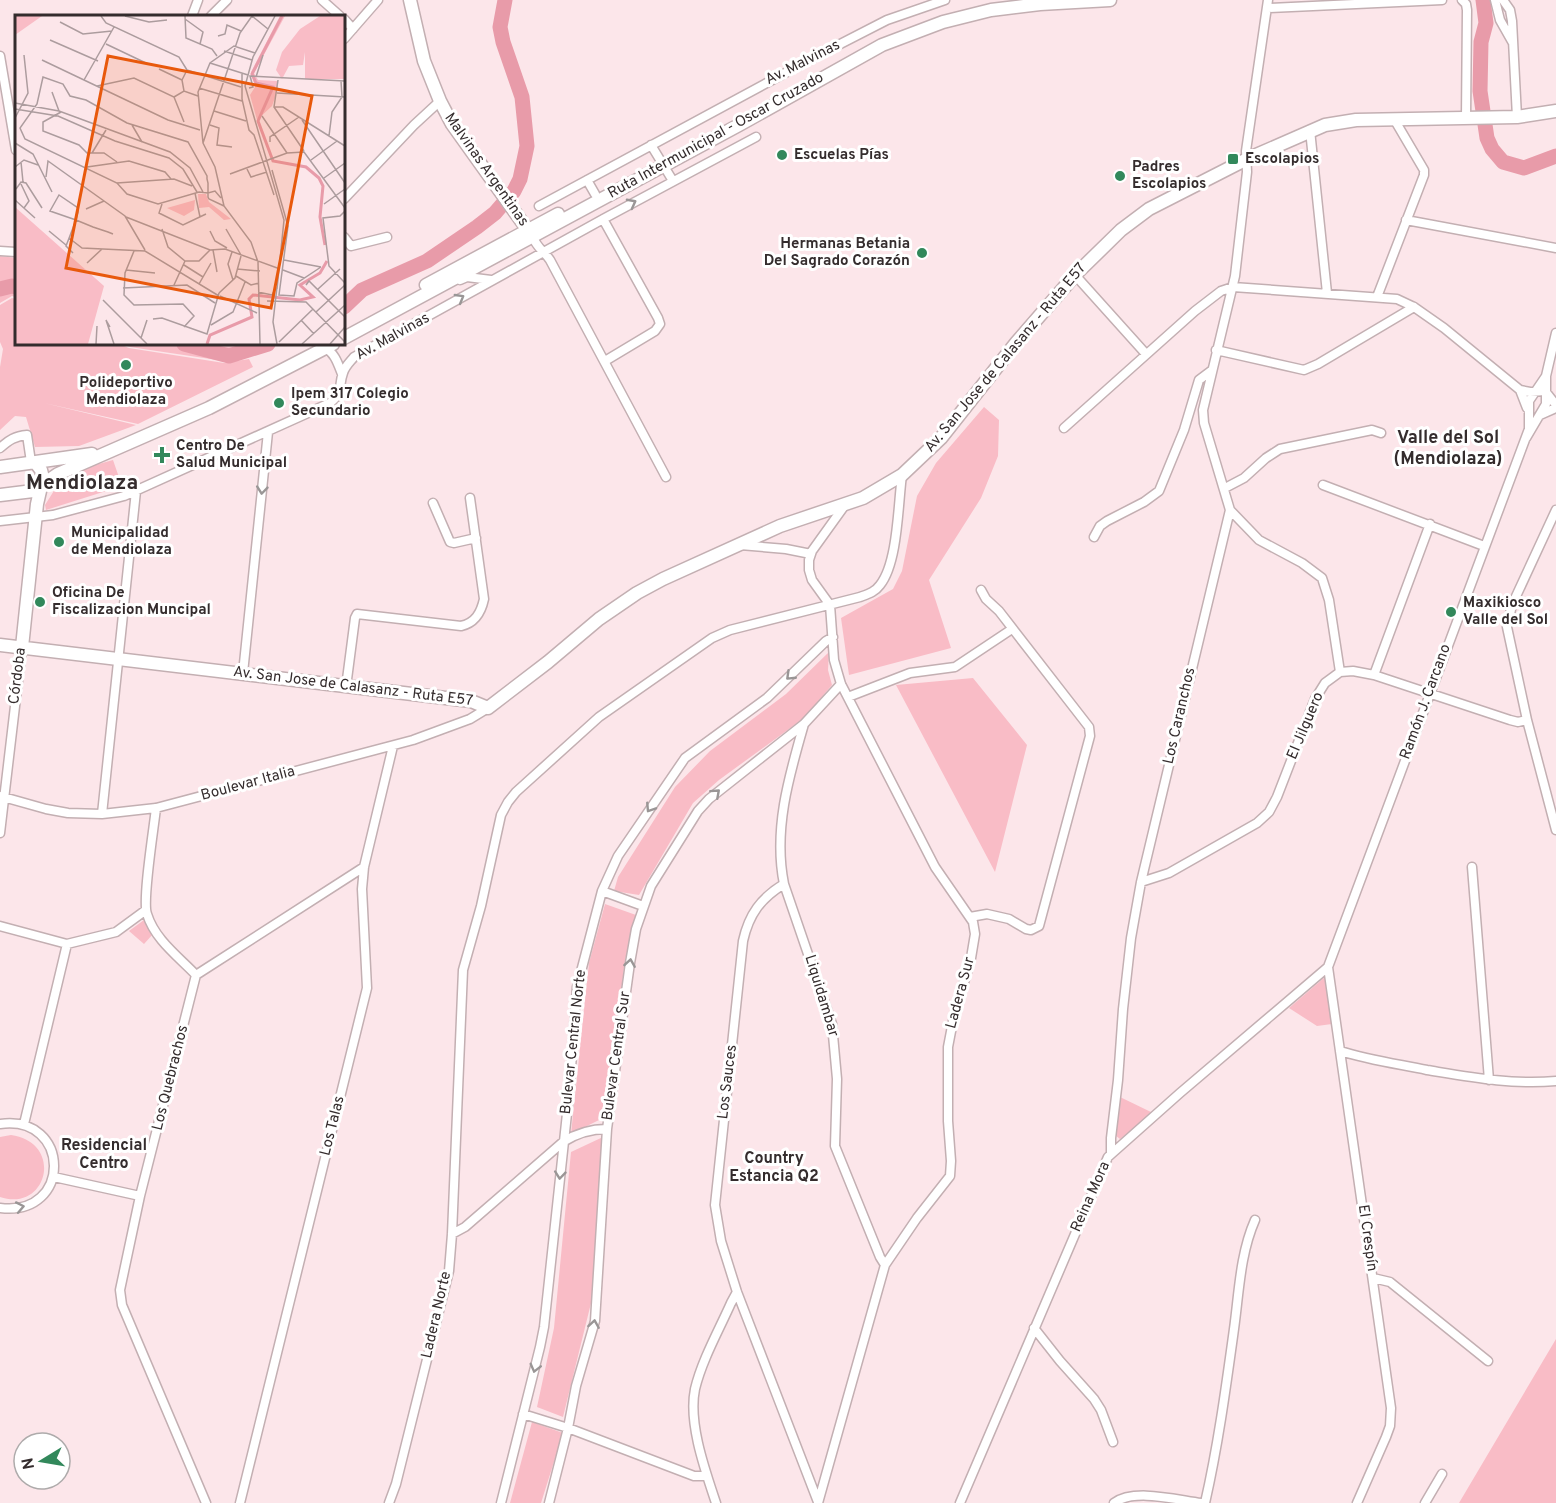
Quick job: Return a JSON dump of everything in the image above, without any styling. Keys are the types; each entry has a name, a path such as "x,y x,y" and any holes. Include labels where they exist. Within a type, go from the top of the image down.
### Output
{"street":[{"path":"192,15 198,0"},
{"path":"212,15 227,0"},
{"path":"322,0 339,15"},
{"path":"345,38 378,0"},
{"name":"Malvinas Argentinas","path":"410,0 424,61 440,101 452,124 530,233"},
{"name":"Av. Malvinas","path":"539,206 794,68 887,21 945,0"},
{"name":"Ruta Intermunicipal - Oscar Cruzado","path":"345,329 530,233 852,55 893,35 966,11 1032,0"},
{"name":"Ruta Intermunicipal - Oscar Cruzado","path":"345,337 437,289 595,194 739,125 867,51 943,22 991,10 1040,4 1110,0"},
{"path":"1268,4 1442,0"},
{"path":"1495,0 1500,20 1513,43"},
{"path":"1503,0 1511,14 1517,117"},
{"path":"1464,2 1471,118"},
{"name":"Los Caranchos","path":"1111,1153 1123,1009 1131,938 1141,882 1230,510 1203,417 1203,410 1233,287 1247,172 1246,151 1268,4"},
{"path":"345,21 353,28"},
{"path":"0,56 15,144"},
{"path":"345,198 414,124 440,101"},
{"name":"Av. San Jose de Calasanz - Ruta E57","path":"0,645 471,701 488,708 621,603 663,579 790,522 845,505 873,493 902,475 941,438 1016,343 1075,275 1120,230 1149,209 1310,130 1347,121 1501,118 1534,116 1556,111"},
{"path":"1377,297 1423,180 1424,170 1394,119"},
{"path":"1310,130 1327,293"},
{"name":"Av. Malvinas","path":"0,521 53,516 136,491 268,432 336,398 340,392 342,374 346,365 354,357 756,137"},
{"path":"651,145 673,181"},
{"path":"587,180 595,194"},
{"path":"603,219 660,324 655,331 605,362"},
{"path":"1406,220 1556,248"},
{"path":"530,233 535,243 545,252 666,477"},
{"path":"345,238 351,246 387,237"},
{"path":"0,251 15,252"},
{"path":"1075,275 1146,354"},
{"path":"395,311 467,277 491,280"},
{"path":"1064,428 1146,354 1221,291 1233,287 1397,299 1414,307 1444,328 1520,390 1533,414 1540,415 1556,406 1545,391 1520,390"},
{"path":"1216,350 1304,370 1414,307"},
{"name":"Ramón J. Carcano","path":"1526,438 1546,404 1546,376 1556,333"},
{"path":"2,496 25,493 40,487 58,474 197,412 206,405 326,345 342,374"},
{"path":"1094,537 1100,526 1107,521 1160,491 1184,430 1199,380 1211,371"},
{"name":"Ramón J. Carcano","path":"1328,967 1526,438 1529,424 1529,401 1546,376"},
{"path":"1225,488 1244,478 1280,449 1372,430 1381,433"},
{"path":"243,673 268,432"},
{"path":"0,448 10,439 19,435 27,435 33,462 43,473 40,487"},
{"path":"0,467 114,449"},
{"name":"Ladera Norte","path":"389,1503 396,1484 449,1271 464,963 481,906 501,814 508,802 582,730 712,638 730,630 868,594 875,590 886,577 892,558 902,475"},
{"path":"1323,485 1484,546"},
{"name":"Córdoba","path":"0,833 2,797 40,487"},
{"path":"102,814 136,491"},
{"path":"2,496 25,501 33,510 36,518"},
{"path":"346,687 357,614 461,626 468,625 477,617 484,599 470,498"},
{"path":"434,502 450,542 476,538"},
{"path":"830,604 812,580 809,560 845,505"},
{"path":"1230,510 1259,540 1302,562 1322,578 1329,600 1340,672 1353,671 1374,675 1510,720 1518,722 1527,720"},
{"path":"1556,510 1507,620 1508,637 1527,720 1556,831"},
{"path":"1374,675 1430,524"},
{"path":"739,545 786,549 811,554"},
{"path":"970,917 987,914 1009,919 1026,929 1031,930 1039,926 1090,736 1089,728 981,590"},
{"name":"Ladera Sur","path":"818,1503 885,1265 917,1218 950,1176 952,1170 948,1121 947,1057 953,1021 974,944 975,927 935,867 841,684 834,660 830,604"},
{"path":"848,697 910,673 955,667 1012,629"},
{"name":"Bulevar Central Norte","path":"501,1503 544,1327 577,987 602,891 618,856 685,758 757,706 833,637"},
{"name":"El Jilguero","path":"1141,882 1169,873 1257,823 1269,812 1315,699 1325,683 1340,672"},
{"name":"Bulevar Central Sur","path":"549,1503 576,1386 595,1321 607,1129 630,963 643,906 651,886 698,811 709,799 804,724 841,684"},
{"name":"Boulevar Italia","path":"2,797 56,811 102,814 156,808 393,746 470,719 488,708"},
{"name":"Liquidambar","path":"804,724 784,802 780,845 781,867 784,884 832,1024 836,1062 835,1146 885,1265"},
{"name":"Los Talas","path":"240,1503 367,988 363,867 393,746"},
{"path":"156,808 146,910 165,944 196,975 363,867"},
{"path":"1472,867 1489,1080"},
{"name":"Los Sauces","path":"784,884 762,900 752,914 741,954 715,1205 721,1241 737,1292 818,1503"},
{"path":"602,891 643,906"},
{"path":"0,926 67,944 116,932 146,910"},
{"path":"24,1125 67,944"},
{"name":"El Crespín","path":"1328,967 1391,1417 1386,1437 1357,1503"},
{"name":"Reina Mora","path":"960,1503 1111,1153 1328,967"},
{"name":"Los Quebrachos","path":"196,975 140,1196 121,1282 120,1298 206,1503"},
{"path":"1341,1051 1364,1059 1489,1080 1514,1083 1556,1081"},
{"path":"0,1124 12,1123 36,1130 49,1145 55,1164 54,1177 48,1190 33,1203 14,1209 0,1208"},
{"path":"452,1234 465,1227 563,1142 572,1136 594,1129 607,1129"},
{"path":"54,1177 140,1196"},
{"path":"1114,1503 1124,1497 1145,1495 1203,1503 1228,1370 1244,1261 1249,1234 1255,1220"},
{"path":"1372,1278 1390,1282 1488,1361"},
{"path":"716,1503 693,1419 696,1388 737,1292"},
{"path":"1034,1328 1094,1399 1101,1410 1113,1442"},
{"path":"523,1414 568,1428 694,1476 707,1476"},
{"path":"1425,1503 1442,1474"}],"shaded area":[{"path":"0,256 15,258 15,297 12,296 0,303"},
{"name":"Polideportivo Mendiolaza","path":"12,298 15,299 15,345 122,345 224,363 249,359 253,367 138,424 44,403 136,425 79,446 35,447 26,417 15,416 0,430 0,367 3,349 0,342 0,305"},
{"path":"125,345 236,345 250,357 224,361"},
{"path":"984,407 999,420 998,456 981,498 929,580 951,648 849,675 841,618 893,589 902,571 917,496 936,463"},
{"path":"113,460 122,486 46,510 45,505 62,478 81,469"},
{"path":"829,652 828,670 832,685 804,718 719,780 693,803 639,895 614,891 618,877 675,787 710,751 786,694"},
{"path":"973,678 1027,745 995,872 896,685"},
{"path":"605,904 636,915 625,960 605,1117 571,1134 589,963"},
{"path":"144,920 153,934 144,944 129,931"},
{"path":"1325,977 1332,1024 1317,1026 1289,1008"},
{"path":"1120,1097 1153,1113 1120,1139 1115,1135"},
{"path":"11,1135 28,1141 39,1150 44,1162 43,1175 38,1187 29,1195 16,1199 0,1197 0,1137"},
{"path":"603,1137 592,1299 563,1417 537,1407 554,1328 571,1152"},
{"path":"1556,1339 1556,1503 1459,1503"},
{"path":"532,1422 563,1433 541,1503 510,1503"}],"waterway":[{"path":"345,306 362,290 427,261 477,227 495,213 514,191 520,179 527,146 522,97 500,27 505,0"},
{"path":"1483,0 1486,23 1481,42 1480,91 1487,138 1492,149 1503,162 1524,168 1556,156"},
{"path":"0,289 15,287"},
{"path":"188,345 229,356 265,345"}],"place":[{"name":"Escuelas Pías","path":"782,155"},
{"name":"Escolapios","path":"1233,159"},
{"name":"Padres Escolapios","path":"1120,176"},
{"name":"Hermanas Betania Del Sagrado Corazón","path":"922,253"},
{"name":"Polideportivo Mendiolaza","path":"126,365"},
{"name":"Ipem 317 Colegio Secundario","path":"279,403"},
{"name":"Centro De Salud Municipal","path":"162,455"},
{"name":"Municipalidad de Mendiolaza","path":"59,542"},
{"name":"Oficina De Fiscalizacion Muncipal","path":"40,602"},
{"name":"Maxikiosco Valle del Sol","path":"1451,612"}],"district":[{"name":"Valle del Sol (Mendiolaza)","path":"1448,448"},
{"name":"Mendiolaza","path":"82,483"},
{"name":"Residencial Centro","path":"104,1155"},
{"name":"Country Estancia Q2","path":"774,1168"}]}
